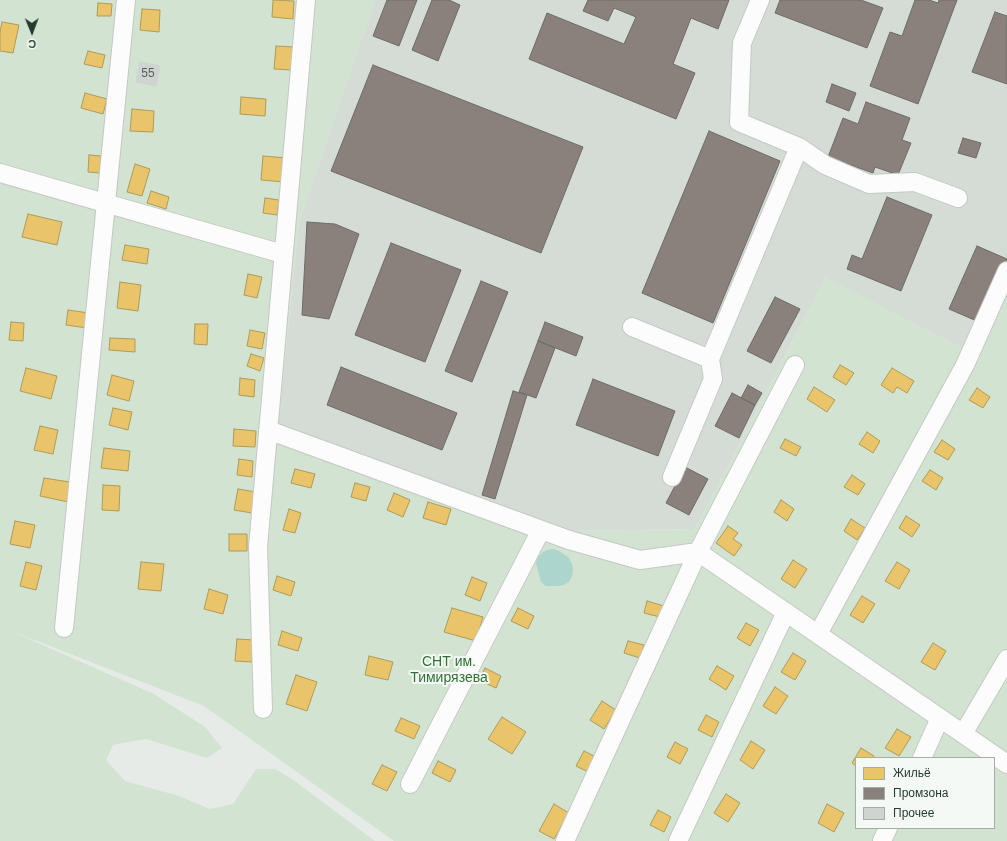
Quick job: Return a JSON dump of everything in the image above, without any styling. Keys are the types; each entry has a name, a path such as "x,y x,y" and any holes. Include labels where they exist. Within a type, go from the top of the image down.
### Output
{"street":[{"path":"64,628 126,0"},
{"path":"263,709 258,548 306,0"},
{"path":"760,0 742,43 738,122 798,147 825,165 868,184 914,182 958,198"},
{"path":"672,477 713,379 710,359 798,147"},
{"path":"0,173 283,254"},
{"path":"818,634 965,365 1007,271"},
{"path":"632,327 710,359"},
{"path":"565,841 698,552 795,365"},
{"path":"268,430 569,540 640,560 698,552 1007,764"},
{"path":"410,784 541,530"},
{"path":"678,841 786,612"},
{"path":"963,734 1007,659"},
{"path":"922,757 940,718"},
{"path":"882,841 888,829"}],"shaded area":[{"path":"375,0 1007,0 1007,266 970,352 825,278 695,529 570,531 278,424 299,222"}],"green space":[{"name":"СНТ им. Тимирязева","path":"0,0 375,0 299,222 278,424 570,531 695,529 825,277 970,352 1007,266 1007,841 394,841 204,706 11,631 154,694 205,727 222,748 207,758 146,739 113,745 106,760 125,781 179,796 210,809 233,804 256,769 275,769 292,779 375,841 0,841"}],"water":[{"path":"554,549 569,558 573,570 572,576 569,582 563,585 546,586 541,582 536,563 538,557 542,553 547,550"}],"building: Жильё":[{"path":"273,0 294,1 293,19 272,17"},
{"path":"98,3 112,4 111,16 97,16"},
{"path":"142,9 160,10 159,32 140,30"},
{"path":"2,22 19,25 13,53 0,51 0,32"},
{"path":"276,46 294,47 292,70 274,69"},
{"path":"88,51 105,55 102,68 84,64"},
{"path":"85,93 107,99 103,114 81,108"},
{"path":"241,97 266,99 265,116 240,114"},
{"path":"132,109 154,111 153,132 130,131"},
{"path":"89,155 101,156 100,173 88,172"},
{"path":"263,156 286,158 284,182 261,180"},
{"path":"135,164 150,169 142,196 127,192"},
{"path":"151,191 169,197 166,209 147,203"},
{"path":"265,198 279,200 277,215 263,213"},
{"path":"28,214 62,222 57,245 22,237"},
{"path":"125,245 149,249 147,264 122,260"},
{"path":"248,274 262,277 257,298 244,295"},
{"path":"120,282 141,285 138,311 117,308"},
{"path":"68,310 89,313 87,328 66,325"},
{"path":"11,322 24,323 23,341 9,340"},
{"path":"195,324 208,324 207,345 194,344"},
{"path":"250,330 265,333 262,349 247,346"},
{"path":"110,338 135,339 135,352 109,350"},
{"path":"251,354 264,358 260,371 247,366"},
{"path":"840,365 854,373 846,385 833,377"},
{"path":"26,368 57,376 51,399 20,391"},
{"path":"892,368 914,381 907,393 897,387 893,393 881,385"},
{"path":"112,375 134,381 129,401 107,395"},
{"path":"240,378 255,380 254,397 239,395"},
{"path":"814,387 835,400 827,412 807,399"},
{"path":"977,388 990,397 983,408 969,400"},
{"path":"113,408 132,412 128,430 109,425"},
{"path":"40,426 58,430 53,454 34,450"},
{"path":"234,429 256,431 255,447 233,446"},
{"path":"867,432 880,441 873,453 859,444"},
{"path":"785,439 801,447 796,456 780,448"},
{"path":"942,440 955,449 948,460 934,452"},
{"path":"104,448 130,451 128,471 101,468"},
{"path":"239,459 253,461 252,477 237,475"},
{"path":"295,469 315,474 311,488 291,483"},
{"path":"930,470 943,478 936,490 922,481"},
{"path":"852,475 865,484 858,495 844,487"},
{"path":"44,478 76,483 73,503 40,496"},
{"path":"355,483 370,487 366,501 351,497"},
{"path":"103,485 120,486 119,511 102,510"},
{"path":"238,489 256,492 252,513 234,510"},
{"path":"394,493 410,500 403,517 387,510"},
{"path":"781,500 794,509 787,521 774,512"},
{"path":"428,502 451,509 446,525 423,518"},
{"path":"289,509 301,513 295,533 283,530"},
{"path":"906,516 920,525 912,537 899,528"},
{"path":"851,519 865,528 857,540 844,531"},
{"path":"15,521 35,525 30,548 10,544"},
{"path":"728,526 738,533 733,539 742,545 734,556 716,543"},
{"path":"229,534 247,534 247,551 229,551"},
{"path":"793,560 807,569 795,588 781,579"},
{"path":"26,562 42,566 36,590 20,586"},
{"path":"141,562 164,564 161,591 138,589"},
{"path":"897,562 910,570 899,589 885,581"},
{"path":"277,576 295,582 291,596 273,590"},
{"path":"472,577 487,583 480,601 465,595"},
{"path":"209,589 228,595 223,614 204,609"},
{"path":"862,596 875,604 863,623 850,615"},
{"path":"647,601 664,606 660,617 644,613"},
{"path":"452,608 483,617 476,641 444,632"},
{"path":"518,608 534,616 528,629 511,621"},
{"path":"746,623 759,630 750,646 737,638"},
{"path":"282,631 302,638 298,651 278,645"},
{"path":"237,639 254,640 252,662 235,661"},
{"path":"628,641 644,645 640,658 624,653"},
{"path":"933,643 946,651 935,670 921,662"},
{"path":"793,653 806,661 795,680 781,672"},
{"path":"369,656 393,662 388,680 365,675"},
{"path":"717,666 734,676 726,690 709,679"},
{"path":"485,668 501,676 496,688 479,680"},
{"path":"296,675 317,682 307,711 286,704"},
{"path":"775,687 788,696 776,714 763,706"},
{"path":"602,701 616,710 604,729 590,720"},
{"path":"706,715 719,722 712,737 698,730"},
{"path":"502,717 526,732 512,754 488,739"},
{"path":"401,718 420,726 414,739 395,731"},
{"path":"897,729 911,737 899,756 885,748"},
{"path":"751,741 765,750 753,769 740,760"},
{"path":"675,742 688,749 680,764 667,757"},
{"path":"861,748 874,756 874,757 856,757"},
{"path":"584,751 598,758 590,773 576,766"},
{"path":"855,758 855,765 852,763"},
{"path":"438,761 456,770 450,782 432,773"},
{"path":"382,765 397,772 387,791 372,784"},
{"path":"726,794 740,803 728,822 714,813"},
{"path":"554,804 569,813 554,839 539,831"},
{"path":"827,804 844,813 834,832 818,823"},
{"path":"658,810 671,817 664,832 650,825"}],"building: Промзона":[{"path":"387,0 417,0 399,46 373,36"},
{"path":"432,0 449,0 460,5 438,61 412,50"},
{"path":"588,0 729,0 718,29 691,18 673,64 695,73 676,119 529,59 547,13 624,44 636,17 614,8 608,21 583,11"},
{"path":"780,0 861,0 883,8 867,48 775,13"},
{"path":"915,0 929,0 938,3 939,0 957,0 918,104 870,86 890,32 902,36"},
{"path":"995,12 1007,16 1007,84 972,72"},
{"path":"373,65 583,147 541,253 331,171"},
{"path":"832,84 856,93 849,111 826,102"},
{"path":"866,102 910,118 902,140 911,143 898,175 875,167 873,173 828,157 843,118 858,124"},
{"path":"709,131 780,161 713,323 642,293"},
{"path":"963,138 981,143 976,158 958,153"},
{"path":"887,197 932,215 901,291 847,269 852,255 862,259"},
{"path":"307,222 335,224 359,234 329,319 302,315"},
{"path":"391,243 461,270 425,362 355,335"},
{"path":"977,246 1007,259 979,322 949,309"},
{"path":"481,281 508,292 472,382 445,371"},
{"path":"775,297 800,309 771,363 747,351"},
{"path":"545,322 583,337 576,356 538,341"},
{"path":"538,341 555,348 536,398 519,392"},
{"path":"341,367 457,413 442,450 327,405"},
{"path":"593,379 675,411 658,456 576,425"},
{"path":"748,385 762,393 755,405 741,398"},
{"path":"513,391 527,395 495,499 482,495"},
{"path":"732,393 755,405 739,438 715,426"},
{"path":"685,467 708,479 689,515 666,503"}],"building: Прочее":[{"path":"140,62 160,66 156,86 136,82"}]}
